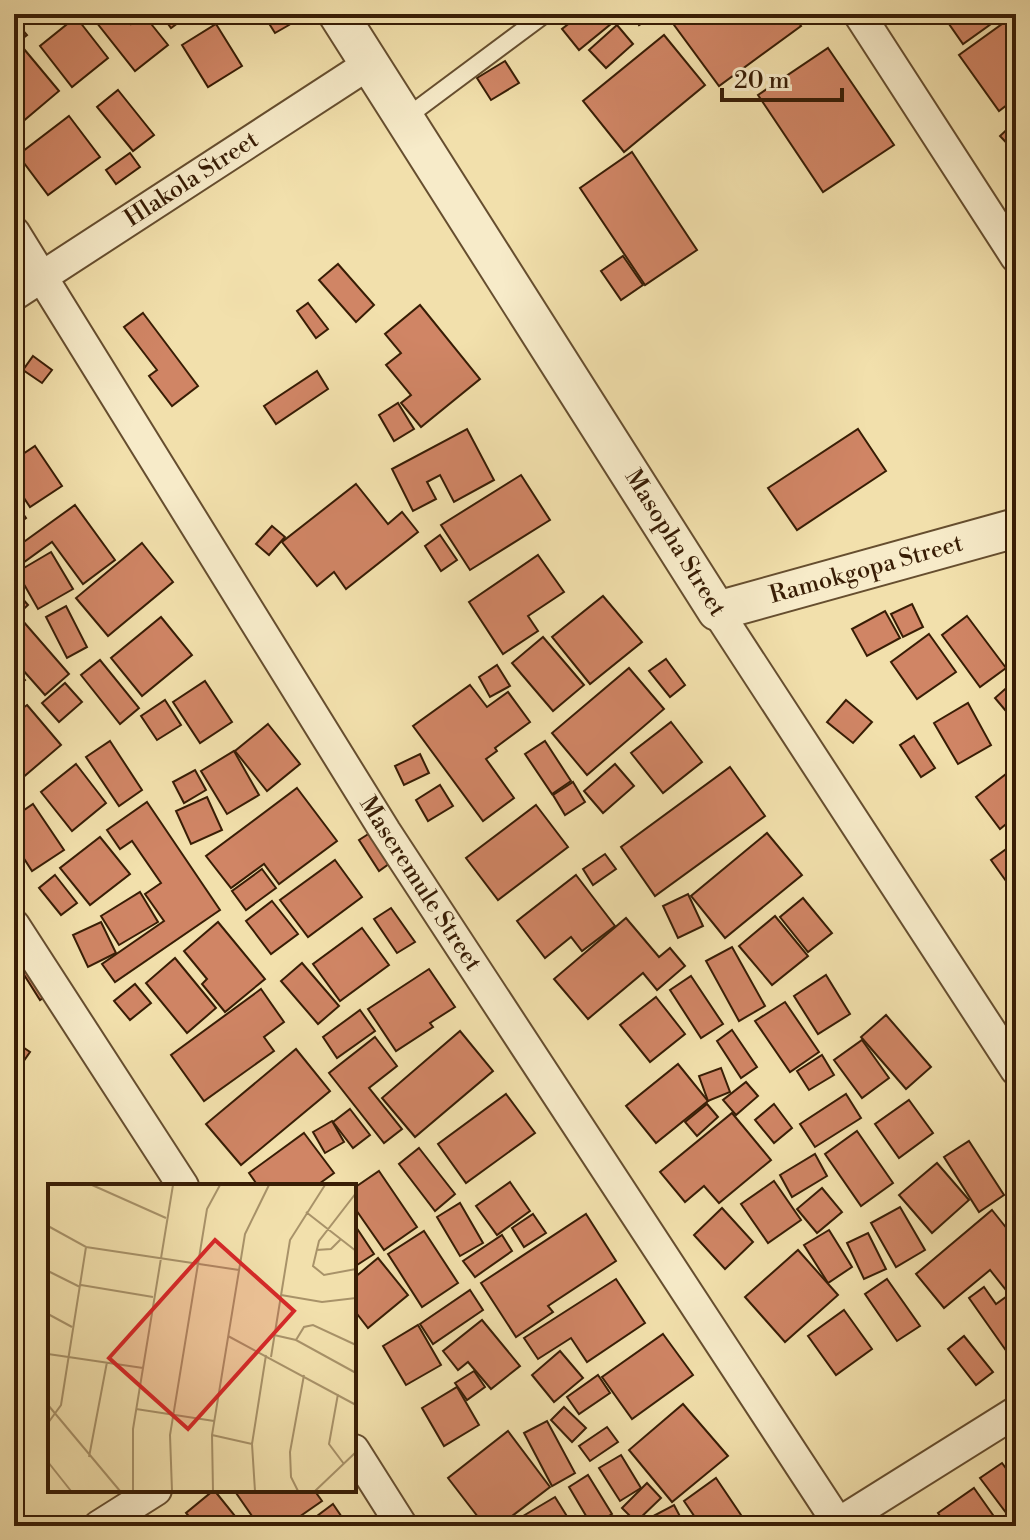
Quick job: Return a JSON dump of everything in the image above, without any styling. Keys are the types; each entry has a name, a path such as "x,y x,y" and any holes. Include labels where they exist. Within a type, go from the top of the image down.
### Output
{"street":[{"name":"Masopha Street","path":"338,14 717,611 1016,1070"},
{"path":"859,14 1016,257"},
{"name":"Hlakola Street","path":"14,295 369,64"},
{"name":"Maseremule Street","path":"14,232 385,831 838,1525"},
{"name":"Ramokgopa Street","path":"717,611 1016,528"},
{"path":"14,925 182,1184"},
{"path":"838,1525 1016,1412"},
{"path":"356,1453 402,1526"},
{"path":"99,1526 153,1492"}],"lane":[{"path":"404,119 545,14"}],"building":[{"path":"99,14 124,14 131,24 144,15 168,45 135,71 93,18"},
{"path":"161,14 190,14 171,28"},
{"path":"263,14 282,14 289,25 275,33"},
{"path":"581,14 613,14 617,19 579,50 562,29"},
{"path":"633,14 658,14 639,25"},
{"path":"666,14 792,14 801,26 719,86"},
{"path":"942,14 1005,14 963,44"},
{"path":"1016,14 1016,98 999,111 959,55"},
{"path":"76,17 108,58 72,87 40,46"},
{"path":"14,20 27,35 14,45"},
{"path":"216,24 242,66 208,87 182,45"},
{"path":"617,25 633,44 606,68 589,50"},
{"path":"664,35 705,85 624,152 583,101"},
{"path":"828,48 894,145 823,192 758,95"},
{"path":"24,49 59,91 21,123 14,115 14,57"},
{"path":"505,61 519,83 491,100 477,78"},
{"path":"118,90 154,135 133,151 97,107"},
{"path":"69,116 100,157 48,195 18,155"},
{"path":"1016,121 1016,153 1000,136"},
{"path":"632,152 697,250 645,285 580,188"},
{"path":"130,153 140,167 116,184 106,170"},
{"path":"623,256 643,285 621,300 601,271"},
{"path":"338,264 374,305 356,322 319,280"},
{"path":"308,303 328,329 316,338 297,311"},
{"path":"420,305 480,379 421,427 401,403 411,395 386,365 401,353 385,334"},
{"path":"143,313 198,386 172,406 149,376 157,370 124,327"},
{"path":"33,356 52,370 42,383 23,370"},
{"path":"317,371 328,389 276,424 264,406"},
{"path":"398,403 414,429 394,441 379,415"},
{"path":"14,408 22,421 14,426"},
{"path":"467,429 494,480 454,502 440,475 427,482 436,499 413,511 392,469"},
{"path":"858,429 886,471 797,530 768,488"},
{"path":"35,446 62,486 30,507 14,483 14,460"},
{"path":"521,475 550,520 470,570 441,525"},
{"path":"356,484 388,524 402,512 418,532 346,589 334,572 317,586 282,542"},
{"path":"14,501 26,518 14,527"},
{"path":"75,505 115,560 83,584 52,542 20,565 14,557 14,549"},
{"path":"272,526 285,537 269,555 256,544"},
{"path":"440,535 457,560 441,571 425,546"},
{"path":"142,543 173,582 108,636 76,598"},
{"path":"51,552 73,589 38,609 17,572"},
{"path":"538,555 564,592 528,616 538,631 503,654 469,602"},
{"path":"14,589 28,605 14,618"},
{"path":"603,596 642,642 590,684 552,637"},
{"path":"912,604 923,627 903,637 891,614"},
{"path":"66,606 87,647 67,658 46,617"},
{"path":"885,611 900,638 867,656 852,629"},
{"path":"967,616 1006,668 980,687 942,635"},
{"path":"161,617 192,655 142,696 111,658"},
{"path":"22,620 69,674 45,695 14,660 14,627"},
{"path":"929,634 956,672 917,699 891,662"},
{"path":"543,637 584,685 553,711 512,663"},
{"path":"666,659 685,685 670,697 649,671"},
{"path":"100,660 139,708 120,724 81,675"},
{"path":"497,665 510,686 490,697 479,677"},
{"path":"14,667 25,680 14,689"},
{"path":"629,668 664,709 587,775 552,733"},
{"path":"205,681 232,722 200,743 173,702"},
{"path":"1013,682 1016,685 1016,723 995,698"},
{"path":"65,683 82,702 59,722 42,703"},
{"path":"470,685 487,707 508,692 530,722 495,748 497,751 486,759 514,798 483,821 413,726"},
{"path":"165,700 181,725 157,740 141,716"},
{"path":"846,700 872,722 853,743 827,722"},
{"path":"968,703 991,745 958,764 934,723"},
{"path":"27,705 61,745 14,785 14,715"},
{"path":"671,722 702,762 663,793 631,753"},
{"path":"268,724 300,764 267,791 235,751"},
{"path":"914,736 935,768 921,777 900,745"},
{"path":"110,741 142,790 119,806 86,757"},
{"path":"545,741 571,781 552,794 525,754"},
{"path":"234,751 259,795 227,814 201,771"},
{"path":"420,754 429,773 404,785 395,766"},
{"path":"76,764 106,803 72,831 41,792"},
{"path":"615,764 634,786 603,813 584,791"},
{"path":"730,767 765,816 655,896 621,847"},
{"path":"195,770 206,790 184,803 173,782"},
{"path":"1010,771 1016,779 1016,816 1000,829 976,797"},
{"path":"573,782 585,802 565,815 553,795"},
{"path":"440,785 453,806 428,821 416,800"},
{"path":"297,788 337,841 279,884 264,864 231,888 206,856"},
{"path":"207,797 222,830 191,844 176,811"},
{"path":"147,802 220,910 115,982 102,964 164,921 145,894 161,883 132,841 120,849 107,830"},
{"path":"33,804 64,850 32,871 14,843 14,817"},
{"path":"536,805 568,847 498,900 466,858"},
{"path":"373,831 393,861 379,871 359,840"},
{"path":"767,833 802,875 725,938 691,896"},
{"path":"100,837 130,874 90,905 60,868"},
{"path":"1016,842 1016,895 991,860"},
{"path":"605,854 616,869 593,885 583,869"},
{"path":"335,860 362,897 308,937 280,900"},
{"path":"262,869 276,888 246,910 232,891"},
{"path":"55,875 77,903 61,915 39,888"},
{"path":"576,875 615,926 582,951 571,937 545,958 517,921"},
{"path":"140,892 158,922 119,945 101,916"},
{"path":"688,894 703,926 678,938 663,906"},
{"path":"803,898 832,933 808,952 780,917"},
{"path":"272,901 298,934 271,954 246,921"},
{"path":"391,908 415,942 397,953 374,919"},
{"path":"775,916 808,956 772,985 739,946"},
{"path":"626,918 659,957 670,948 685,966 657,990 643,973 588,1019 554,979"},
{"path":"101,922 116,953 88,967 73,935"},
{"path":"218,922 265,979 225,1012 202,984 207,979 184,951"},
{"path":"362,928 389,965 340,1001 313,964"},
{"path":"14,936 52,992 40,1000 14,959"},
{"path":"732,947 765,1006 739,1021 706,961"},
{"path":"175,958 216,1008 187,1033 146,983"},
{"path":"302,963 339,1006 318,1024 281,981"},
{"path":"429,969 455,1007 430,1023 433,1027 396,1051 368,1009"},
{"path":"826,975 850,1014 818,1034 794,996"},
{"path":"691,976 723,1024 701,1038 670,990"},
{"path":"135,984 151,1003 130,1020 114,1001"},
{"path":"261,989 284,1022 264,1037 274,1051 204,1101 171,1055"},
{"path":"656,997 685,1034 650,1062 620,1025"},
{"path":"785,1002 819,1052 790,1072 755,1021"},
{"path":"360,1010 375,1031 337,1058 323,1037"},
{"path":"886,1015 931,1067 906,1089 861,1037"},
{"path":"732,1030 757,1067 741,1078 717,1041"},
{"path":"460,1031 493,1071 415,1137 382,1098"},
{"path":"375,1037 397,1066 369,1088 402,1129 384,1143 329,1073"},
{"path":"862,1040 889,1078 862,1098 834,1060"},
{"path":"14,1041 30,1052 14,1075"},
{"path":"296,1049 330,1091 241,1165 206,1124"},
{"path":"822,1055 834,1075 809,1090 797,1071"},
{"path":"678,1064 708,1101 656,1143 626,1106"},
{"path":"721,1068 730,1092 708,1101 699,1076"},
{"path":"746,1082 758,1096 736,1115 723,1100"},
{"path":"506,1094 535,1133 466,1183 438,1144"},
{"path":"846,1094 861,1118 815,1147 800,1124"},
{"path":"909,1100 933,1133 899,1158 875,1124"},
{"path":"707,1104 718,1117 697,1136 685,1122"},
{"path":"774,1104 792,1128 774,1143 755,1120"},
{"path":"350,1109 370,1135 353,1148 333,1122"},
{"path":"732,1113 771,1160 719,1203 704,1186 685,1202 660,1172"},
{"path":"332,1121 344,1142 325,1153 313,1132"},
{"path":"857,1131 893,1183 861,1206 825,1154"},
{"path":"304,1133 334,1173 319,1184 257,1184 249,1173"},
{"path":"969,1141 1004,1195 979,1212 944,1157"},
{"path":"419,1148 455,1194 435,1211 399,1164"},
{"path":"815,1154 827,1176 792,1197 780,1175"},
{"path":"937,1163 969,1200 932,1233 899,1195"},
{"path":"379,1171 417,1227 384,1250 356,1210 356,1187"},
{"path":"774,1181 801,1220 768,1243 741,1204"},
{"path":"510,1182 530,1211 497,1235 476,1206"},
{"path":"822,1188 842,1212 817,1233 797,1209"},
{"path":"460,1203 483,1243 460,1256 437,1217"},
{"path":"900,1207 925,1250 896,1267 871,1223"},
{"path":"722,1208 753,1242 725,1269 694,1235"},
{"path":"992,1210 1016,1240 1016,1282 1006,1290 990,1270 944,1308 916,1274"},
{"path":"533,1214 546,1233 524,1247 512,1228"},
{"path":"586,1214 616,1261 548,1306 553,1312 516,1337 481,1283"},
{"path":"356,1227 374,1254 356,1266"},
{"path":"829,1230 852,1267 828,1283 804,1245"},
{"path":"424,1231 458,1283 422,1307 388,1254"},
{"path":"868,1233 886,1269 864,1279 847,1243"},
{"path":"502,1235 512,1251 475,1277 463,1261"},
{"path":"798,1250 838,1295 785,1342 745,1297"},
{"path":"378,1258 408,1295 368,1328 356,1313 356,1276"},
{"path":"616,1279 645,1323 587,1362 571,1338 538,1359 524,1338"},
{"path":"887,1279 920,1326 897,1341 865,1294"},
{"path":"984,1287 996,1304 1014,1291 1016,1293 1016,1346 1007,1352 969,1298"},
{"path":"470,1290 483,1310 433,1344 420,1324"},
{"path":"844,1310 872,1349 836,1375 808,1336"},
{"path":"482,1320 520,1366 491,1389 468,1362 458,1370 443,1351"},
{"path":"418,1325 441,1365 406,1385 383,1346"},
{"path":"663,1334 693,1375 632,1419 602,1377"},
{"path":"964,1336 993,1372 976,1385 948,1349"},
{"path":"560,1351 583,1378 554,1402 532,1375"},
{"path":"474,1371 485,1387 467,1400 455,1383"},
{"path":"598,1375 610,1393 579,1414 567,1397"},
{"path":"457,1387 479,1425 444,1446 422,1408"},
{"path":"683,1404 728,1456 672,1502 629,1450"},
{"path":"564,1407 586,1428 572,1442 551,1420"},
{"path":"547,1421 575,1473 552,1486 524,1433"},
{"path":"607,1427 618,1442 590,1461 579,1446"},
{"path":"508,1431 550,1487 499,1526 485,1526 448,1478"},
{"path":"621,1455 641,1488 620,1501 599,1468"},
{"path":"1002,1463 1016,1482 1016,1526 980,1478"},
{"path":"588,1475 612,1514 592,1526 569,1487"},
{"path":"716,1478 743,1518 731,1526 701,1526 684,1501"},
{"path":"647,1483 661,1498 636,1522 622,1508"},
{"path":"974,1488 1000,1525 947,1526 938,1513"},
{"path":"216,1492 243,1526 197,1526 186,1513"},
{"path":"235,1492 315,1492 322,1501 286,1526 259,1526"},
{"path":"555,1497 573,1526 516,1526 513,1522"},
{"path":"333,1504 348,1526 317,1526 313,1519"},
{"path":"674,1505 685,1526 644,1526 642,1522"}]}
